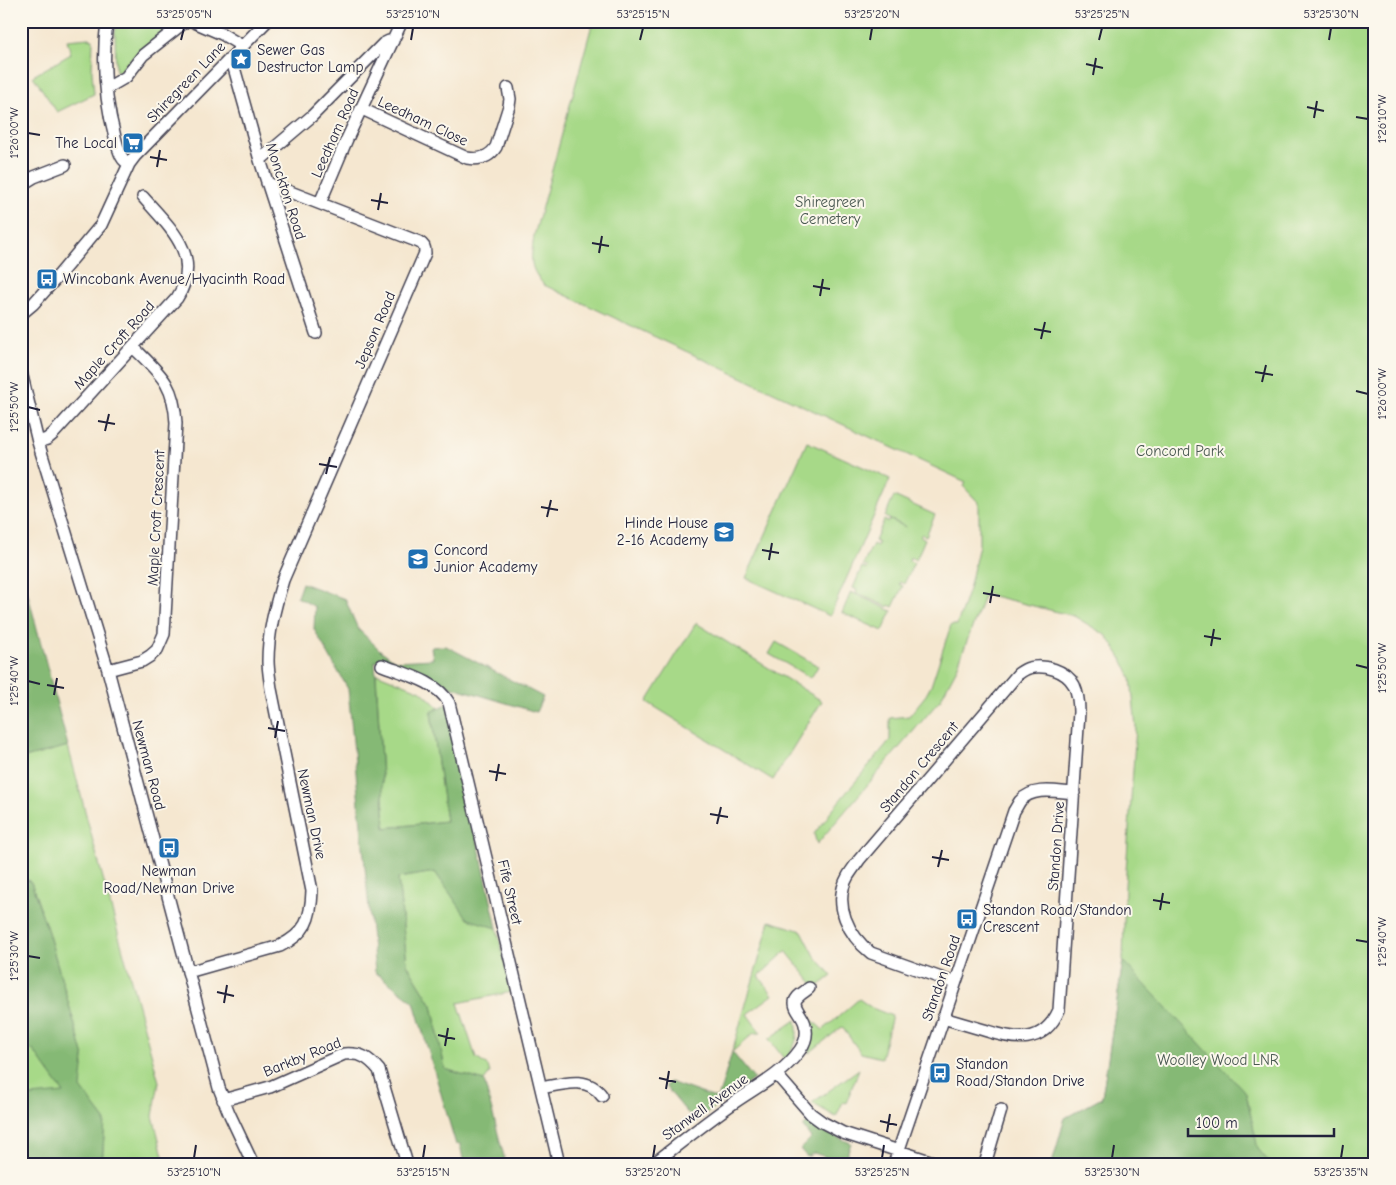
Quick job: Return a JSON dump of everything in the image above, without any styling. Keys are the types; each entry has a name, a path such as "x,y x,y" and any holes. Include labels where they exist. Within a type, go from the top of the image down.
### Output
{"street":[{"path":"107,21 105,63 112,125 119,151 123,159 129,164"},
{"path":"107,88 126,77 142,55 186,21"},
{"path":"192,21 222,34 242,46"},
{"name":"Shiregreen Lane","path":"21,314 33,304 101,225 129,164 135,156 266,21"},
{"name":"Leedham Road","path":"320,203 347,139 402,21"},
{"path":"260,160 312,116 383,44 393,41"},
{"name":"Monckton Road","path":"231,57 267,183 316,333"},
{"name":"Leedham Close","path":"362,109 467,158 481,158 488,156 496,147 509,106 508,88"},
{"path":"21,185 34,177 65,165"},
{"name":"Jepson Road","path":"267,183 419,242 425,248 425,252 283,580"},
{"name":"Maple Croft Road","path":"38,442 47,439 53,434 177,298 183,289 186,278 186,254 176,236 143,197"},
{"name":"Maple Croft Crescent","path":"108,670 142,661 157,650 164,634 166,610 176,423 175,407 172,394 159,374 133,347"},
{"name":"Newman Road","path":"21,372 38,442 108,670 219,1088 253,1164"},
{"name":"Newman Drive","path":"188,972 280,946 293,940 309,920 312,906 312,891 271,689 268,663 269,636 283,580"},
{"name":"Fife Street","path":"382,665 418,678 434,687 446,697 449,703 559,1164"},
{"name":"Standon Crescent","path":"955,983 871,953 862,946 853,935 844,914 842,903 843,889 847,877 859,860 1018,674 1028,668 1049,668 1058,671 1073,683 1077,692 1079,712 1074,793"},
{"name":"Standon Road","path":"894,1164 1014,812 1021,801 1034,792 1074,793"},
{"name":"Standon Drive","path":"943,1018 996,1034 1028,1038 1044,1030 1055,1018 1059,1010 1074,793"},
{"name":"Stanwell Avenue","path":"653,1164 731,1104 777,1075 796,1056 804,1044 806,1033 805,1024 795,1003 797,998 810,988"},
{"name":"Barkby Road","path":"224,1100 270,1087 344,1054 363,1056 371,1061 379,1070 407,1164"},
{"path":"777,1075 811,1114 822,1122 843,1133 939,1164"},
{"path":"541,1088 582,1082 596,1088 602,1096"},
{"path":"985,1164 1001,1110"}],"green space":[{"path":"117,21 174,21 174,23 133,57 119,72 116,72 115,33"},
{"name":"Concord Park","path":"593,21 1375,21 1375,1164 1052,1164 1065,1118 1102,1098 1123,961 1125,886 1136,727 1131,678 1122,659 1107,636 1074,616 985,594 956,670 940,700 817,844 814,834 890,740 890,718 909,716 931,686 951,625 957,625 969,589 979,545 979,503 964,487 966,482 544,285 533,267 532,251 534,236"},
{"path":"93,39 92,72 94,94 57,112 33,76 71,54 67,40"},
{"path":"807,442 890,479 830,616 746,578"},
{"path":"894,496 935,515 926,536 922,534 920,536 925,539 916,560 910,557 909,561 914,563 904,584 900,582 899,584 903,586 893,607 889,605 888,607 856,593 857,590 853,588 862,567 867,569 868,567 863,565 873,544 877,546 878,543 875,541 884,520 888,522 890,520 906,527 885,517"},
{"path":"21,568 68,746 21,759"},
{"path":"302,583 345,599 358,629 395,661 433,659 431,647 446,646 543,697 536,712 375,661 385,828 446,821 431,712 447,704 497,928 468,919 435,872 398,878 407,964 432,1005 445,1069 484,1081 506,1164 464,1164 460,1144 456,1145 414,1002 375,972 348,689 314,629 315,607 297,597"},
{"path":"851,592 892,611 883,631 842,613"},
{"path":"696,623 822,701 773,780 647,702"},
{"path":"776,642 818,666 811,678 769,654"},
{"path":"376,673 421,691 439,708 431,712 446,821 385,828"},
{"path":"68,746 159,1082 153,1116 165,1164 102,1164 105,1120 80,1088 84,1057 48,932 31,882 21,877 21,759"},
{"path":"435,872 468,918 497,928 511,992 458,1003 476,1058 488,1066 490,1073 484,1081 445,1069 432,1005 407,964 398,878"},
{"path":"21,877 31,882 48,932 84,1057 81,1088 105,1120 102,1164 21,1164 21,1097 64,1093 33,1050 21,1048"},
{"path":"770,921 802,931 815,956 832,976 816,988 786,951 759,976 773,995 747,1014 761,1033 754,1033 732,1052"},
{"path":"1123,961 1246,1093 1258,1149 1271,1164 1052,1164 1065,1118 1102,1098"},
{"path":"859,999 872,1008 892,1016 881,1058 861,1053 842,1027 809,1053 812,1020 823,1030"},
{"path":"796,1020 796,1041 785,1060 769,1039"},
{"path":"21,1048 33,1050 65,1094 21,1097"},
{"path":"732,1052 754,1079 695,1122 665,1086 670,1082 718,1099"},
{"path":"859,1069 846,1103 843,1102 836,1117 812,1103"},
{"path":"808,1122 829,1134 851,1143 844,1163 814,1153 807,1157 800,1149 811,1138 803,1127"}],"place":[{"name":"Sewer Gas Destructor Lamp","path":"241,59"},
{"name":"The Local","path":"133,143"},
{"name":"Wincobank Avenue/Hyacinth Road","path":"47,279"},
{"name":"Hinde House 2-16 Academy","path":"724,532"},
{"name":"Concord Junior Academy","path":"418,559"},
{"name":"Newman Road/Newman Drive","path":"169,848"},
{"name":"Standon Road/Standon Crescent","path":"967,919"},
{"name":"Standon Road/Standon Drive","path":"940,1073"}],"park label":[{"name":"Shiregreen Cemetery","path":"830,210"},
{"name":"Woolley Wood LNR","path":"1218,1060"}]}
